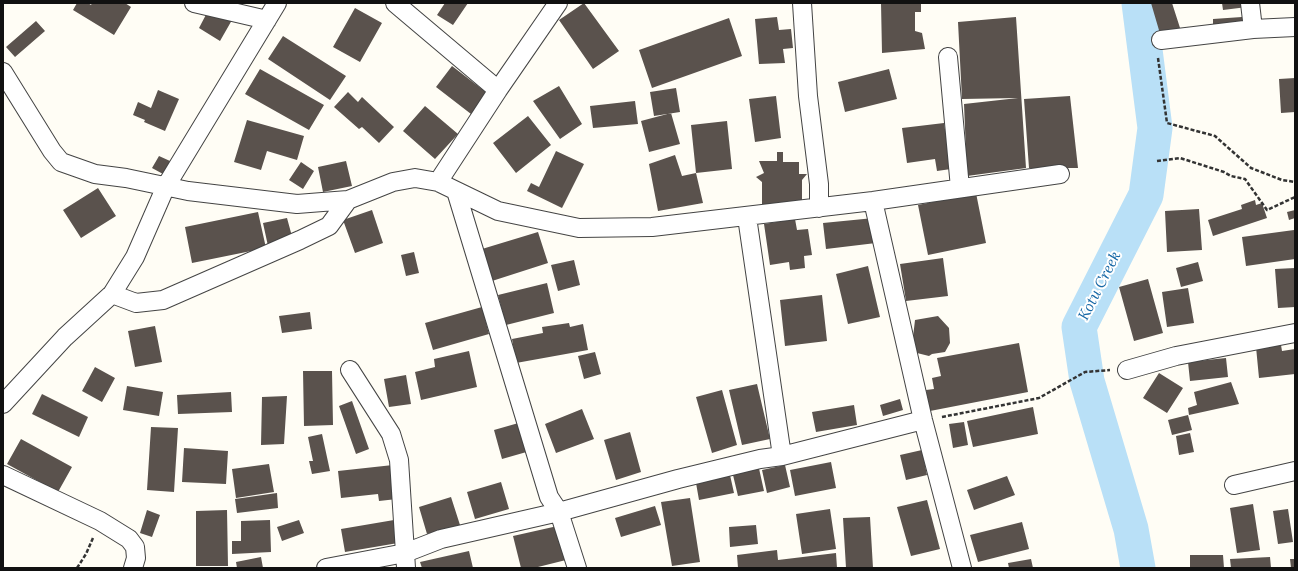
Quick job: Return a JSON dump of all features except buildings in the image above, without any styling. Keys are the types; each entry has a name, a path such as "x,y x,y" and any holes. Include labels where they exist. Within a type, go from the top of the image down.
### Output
{"street":[{"path":"194,3 267,20"},
{"path":"3,404 65,337 112,294 135,257 166,186 277,3"},
{"path":"395,3 498,90"},
{"path":"438,182 498,90 558,3"},
{"path":"802,3 808,96 819,184 819,208"},
{"path":"1250,3 1253,29"},
{"path":"1161,40 1253,29 1295,27"},
{"path":"948,57 960,188"},
{"path":"3,72 48,145 61,162 94,174 188,191 297,204 348,200 393,182 415,178 438,182 498,211 579,228 652,227 873,201 1060,174"},
{"path":"456,191 549,497 559,512 577,568"},
{"path":"112,294 136,303 162,300 329,226 348,200"},
{"path":"873,201 923,420 962,568"},
{"path":"747,217 782,456"},
{"path":"1127,370 1176,356 1295,333"},
{"path":"350,370 391,434 399,460 405,560"},
{"path":"326,568 405,560 441,539 559,512 760,459 782,456 923,420"},
{"path":"1234,485 1295,471"},
{"path":"3,475 100,521 129,539 135,547 136,558 133,568"}],"path":[{"path":"1161,40 1157,53 1167,123 1215,136 1251,168 1282,180 1295,182"},
{"path":"1158,160 1180,158 1224,172 1231,176 1245,179 1267,210 1295,197"},
{"path":"923,420 1039,398 1079,375 1091,370 1127,370"},
{"path":"78,568 86,554 100,521"}],"waterway":[{"name":"Kotu Creek","path":"1138,568 1131,529 1087,381 1079,327 1146,195 1155,128 1139,3"}]}
